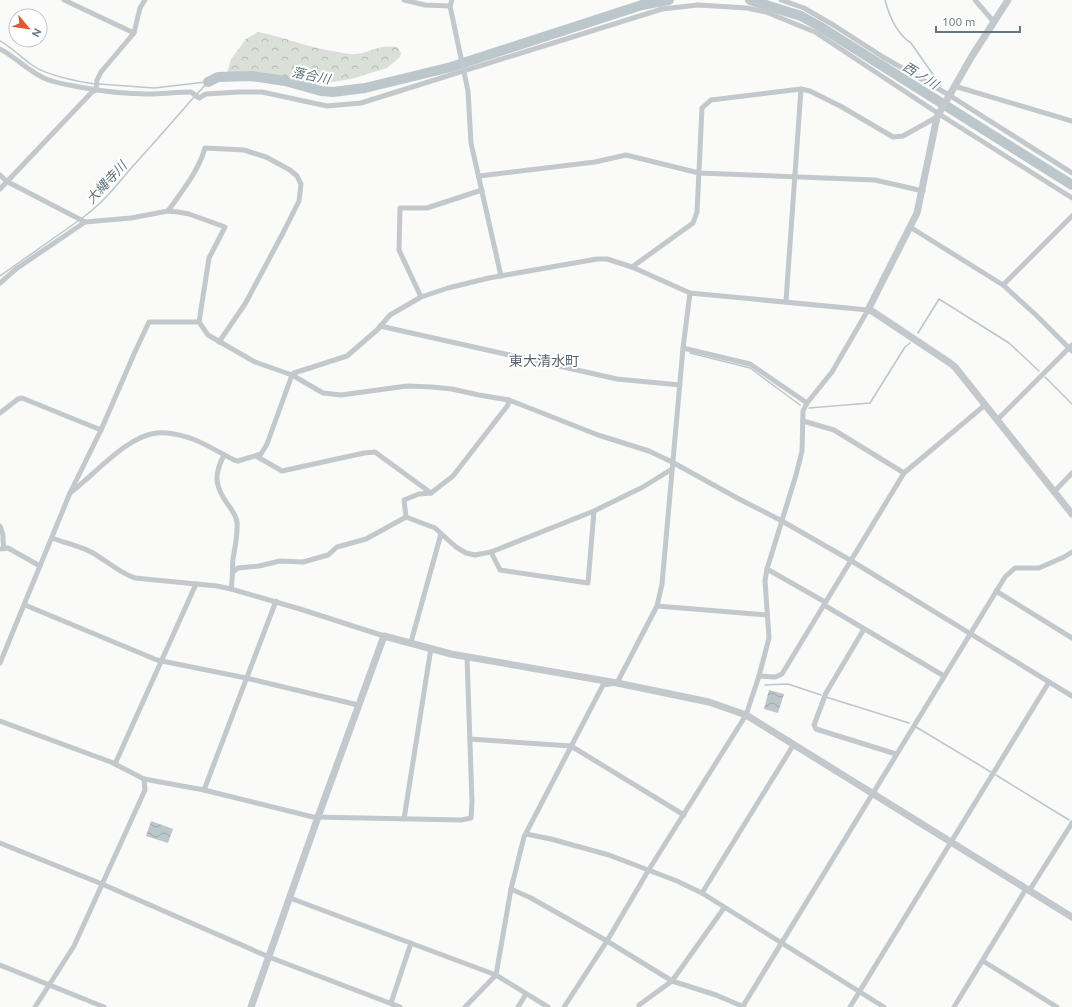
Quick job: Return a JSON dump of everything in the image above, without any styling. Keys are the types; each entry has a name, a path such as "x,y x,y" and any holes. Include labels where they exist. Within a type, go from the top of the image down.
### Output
{"street":[{"path":"64,0 134,33"},
{"path":"0,188 92,92 96,90 101,72 134,33 140,8 145,0"},
{"path":"404,0 425,5 450,6"},
{"path":"452,0 450,6 468,91 471,143 501,276"},
{"path":"781,0 804,8 1072,173"},
{"path":"975,0 994,22"},
{"path":"564,1007 746,715 759,676 769,638 765,581 767,569 802,451 803,411 807,403 832,372 868,310 917,213 939,114 954,86 1008,0"},
{"path":"0,49 17,60 31,72 46,79 96,90 149,94 193,92 199,98 206,94 262,92 327,106 361,103 662,9 698,5 740,7 766,12 815,32 939,114 1072,198"},
{"path":"954,86 1072,122"},
{"path":"632,267 693,223 697,212 702,108 711,100 801,89 810,91 842,107 893,137 903,136 939,114"},
{"path":"786,301 801,89"},
{"path":"168,211 188,183 201,160 205,148 244,150 266,157 290,170 297,176 301,184 299,201 283,234 245,304 218,342"},
{"path":"479,176 595,162 626,156 699,173 875,180 923,191"},
{"path":"0,175 6,181 84,222"},
{"path":"420,297 399,250 400,208 427,208 482,190"},
{"path":"0,283 16,269 84,222 131,218 168,211 188,214 225,227 209,258 199,322 208,335 218,342 255,362 292,375 322,393 330,395 352,394 407,386 432,386 452,389 509,400 592,432 649,451 782,520 1072,696"},
{"path":"1003,285 1072,216"},
{"path":"910,227 1003,285 1071,348 997,420"},
{"path":"70,493 114,455 134,440 147,435 157,433 182,436 203,444 238,461 261,454 267,444 292,375 318,365 344,359 390,315 420,297 448,288 501,276 597,259 607,259 632,267 690,293 786,301 872,311 950,363 1072,514"},
{"path":"617,683 657,606 662,584 672,462 690,293"},
{"path":"0,663 70,493 101,430 149,322 199,322"},
{"path":"380,326 617,379 680,385"},
{"path":"683,348 750,364 807,403"},
{"path":"0,413 18,399 22,398 101,430"},
{"path":"406,517 404,500 419,494 431,493 453,476 508,405 509,400"},
{"path":"759,676 775,677 782,674 904,473 985,405"},
{"path":"802,421 834,430 904,473"},
{"path":"256,456 282,471 364,453 375,452 431,493"},
{"path":"224,455 218,466 216,482 237,521 232,589"},
{"path":"234,572 238,568 259,566 280,561 303,562 328,555 338,547 366,539 406,517 435,528 456,547 466,553 475,555 491,552 594,511 643,487 672,469"},
{"path":"1054,492 1072,473"},
{"path":"491,552 500,570 588,583 594,511"},
{"path":"0,526 3,535 2,549 8,548 40,566"},
{"path":"411,642 441,534"},
{"path":"52,538 89,551 129,576 135,578 232,589 384,636 467,657 617,683 709,702 746,715 1072,917"},
{"path":"511,889 531,898 607,940 672,981 716,995 743,1007 780,943 1005,577 1015,568 1039,568 1072,552"},
{"path":"767,569 944,676"},
{"path":"115,764 196,584"},
{"path":"996,591 1072,638"},
{"path":"204,790 276,602"},
{"path":"25,605 157,660 246,678 358,705"},
{"path":"657,606 767,615"},
{"path":"864,629 826,693 814,725 816,728 896,754"},
{"path":"253,1006 318,817 384,636"},
{"path":"404,819 431,648"},
{"path":"0,721 115,764 144,778 204,790 318,817 461,820 471,818 467,657"},
{"path":"850,1007 1049,682"},
{"path":"465,1007 496,975 511,889 526,834 603,685 617,683"},
{"path":"470,739 571,746 684,815"},
{"path":"702,893 794,744"},
{"path":"35,1007 74,946 145,790 144,778"},
{"path":"954,1007 982,961 1072,823"},
{"path":"526,834 551,839 609,855 677,881 702,893 884,1007"},
{"path":"0,843 102,884 269,957 400,1007"},
{"path":"290,898 496,975 548,1007"},
{"path":"639,1007 639,1005 672,981 724,908"},
{"path":"391,1004 412,944"},
{"path":"982,961 1057,1007"},
{"path":"0,965 104,1007"},
{"path":"518,1007 526,994"}],"green space":[{"path":"258,32 318,48 349,54 361,53 390,46 397,47 401,53 400,57 387,68 351,79 307,86 241,80 227,73 231,59 246,39"}],"water":[{"path":"769,690 784,694 778,713 764,709"},
{"path":"151,821 173,829 168,843 146,836"}],"waterway":[{"name":"落合川","path":"208,82 218,77 252,76 285,81 321,91 333,92 365,88 451,67 642,5 669,0"},
{"name":"西ノ川","path":"750,0 801,16 819,26 1072,185"},
{"path":"885,0 891,18 898,29 911,43 941,86"},
{"name":"落合川","path":"0,41 38,69 62,78 95,84"},
{"name":"落合川","path":"99,84 154,88 206,82"},
{"name":"大縄寺川","path":"197,94 208,82"},
{"name":"大縄寺川","path":"82,218 109,194 194,97"},
{"name":"大縄寺川","path":"0,276 78,221"},
{"path":"918,333 939,299 1009,343 1039,371"},
{"path":"809,408 870,403 905,347 910,343"},
{"path":"690,353 750,368 800,405"},
{"path":"1045,377 1072,404"},
{"path":"765,685 788,684 821,695"},
{"path":"826,697 909,723"},
{"path":"916,727 991,772"},
{"path":"996,775 1069,820"}],"district":[{"name":"東大清水町","path":"544,361"}]}
